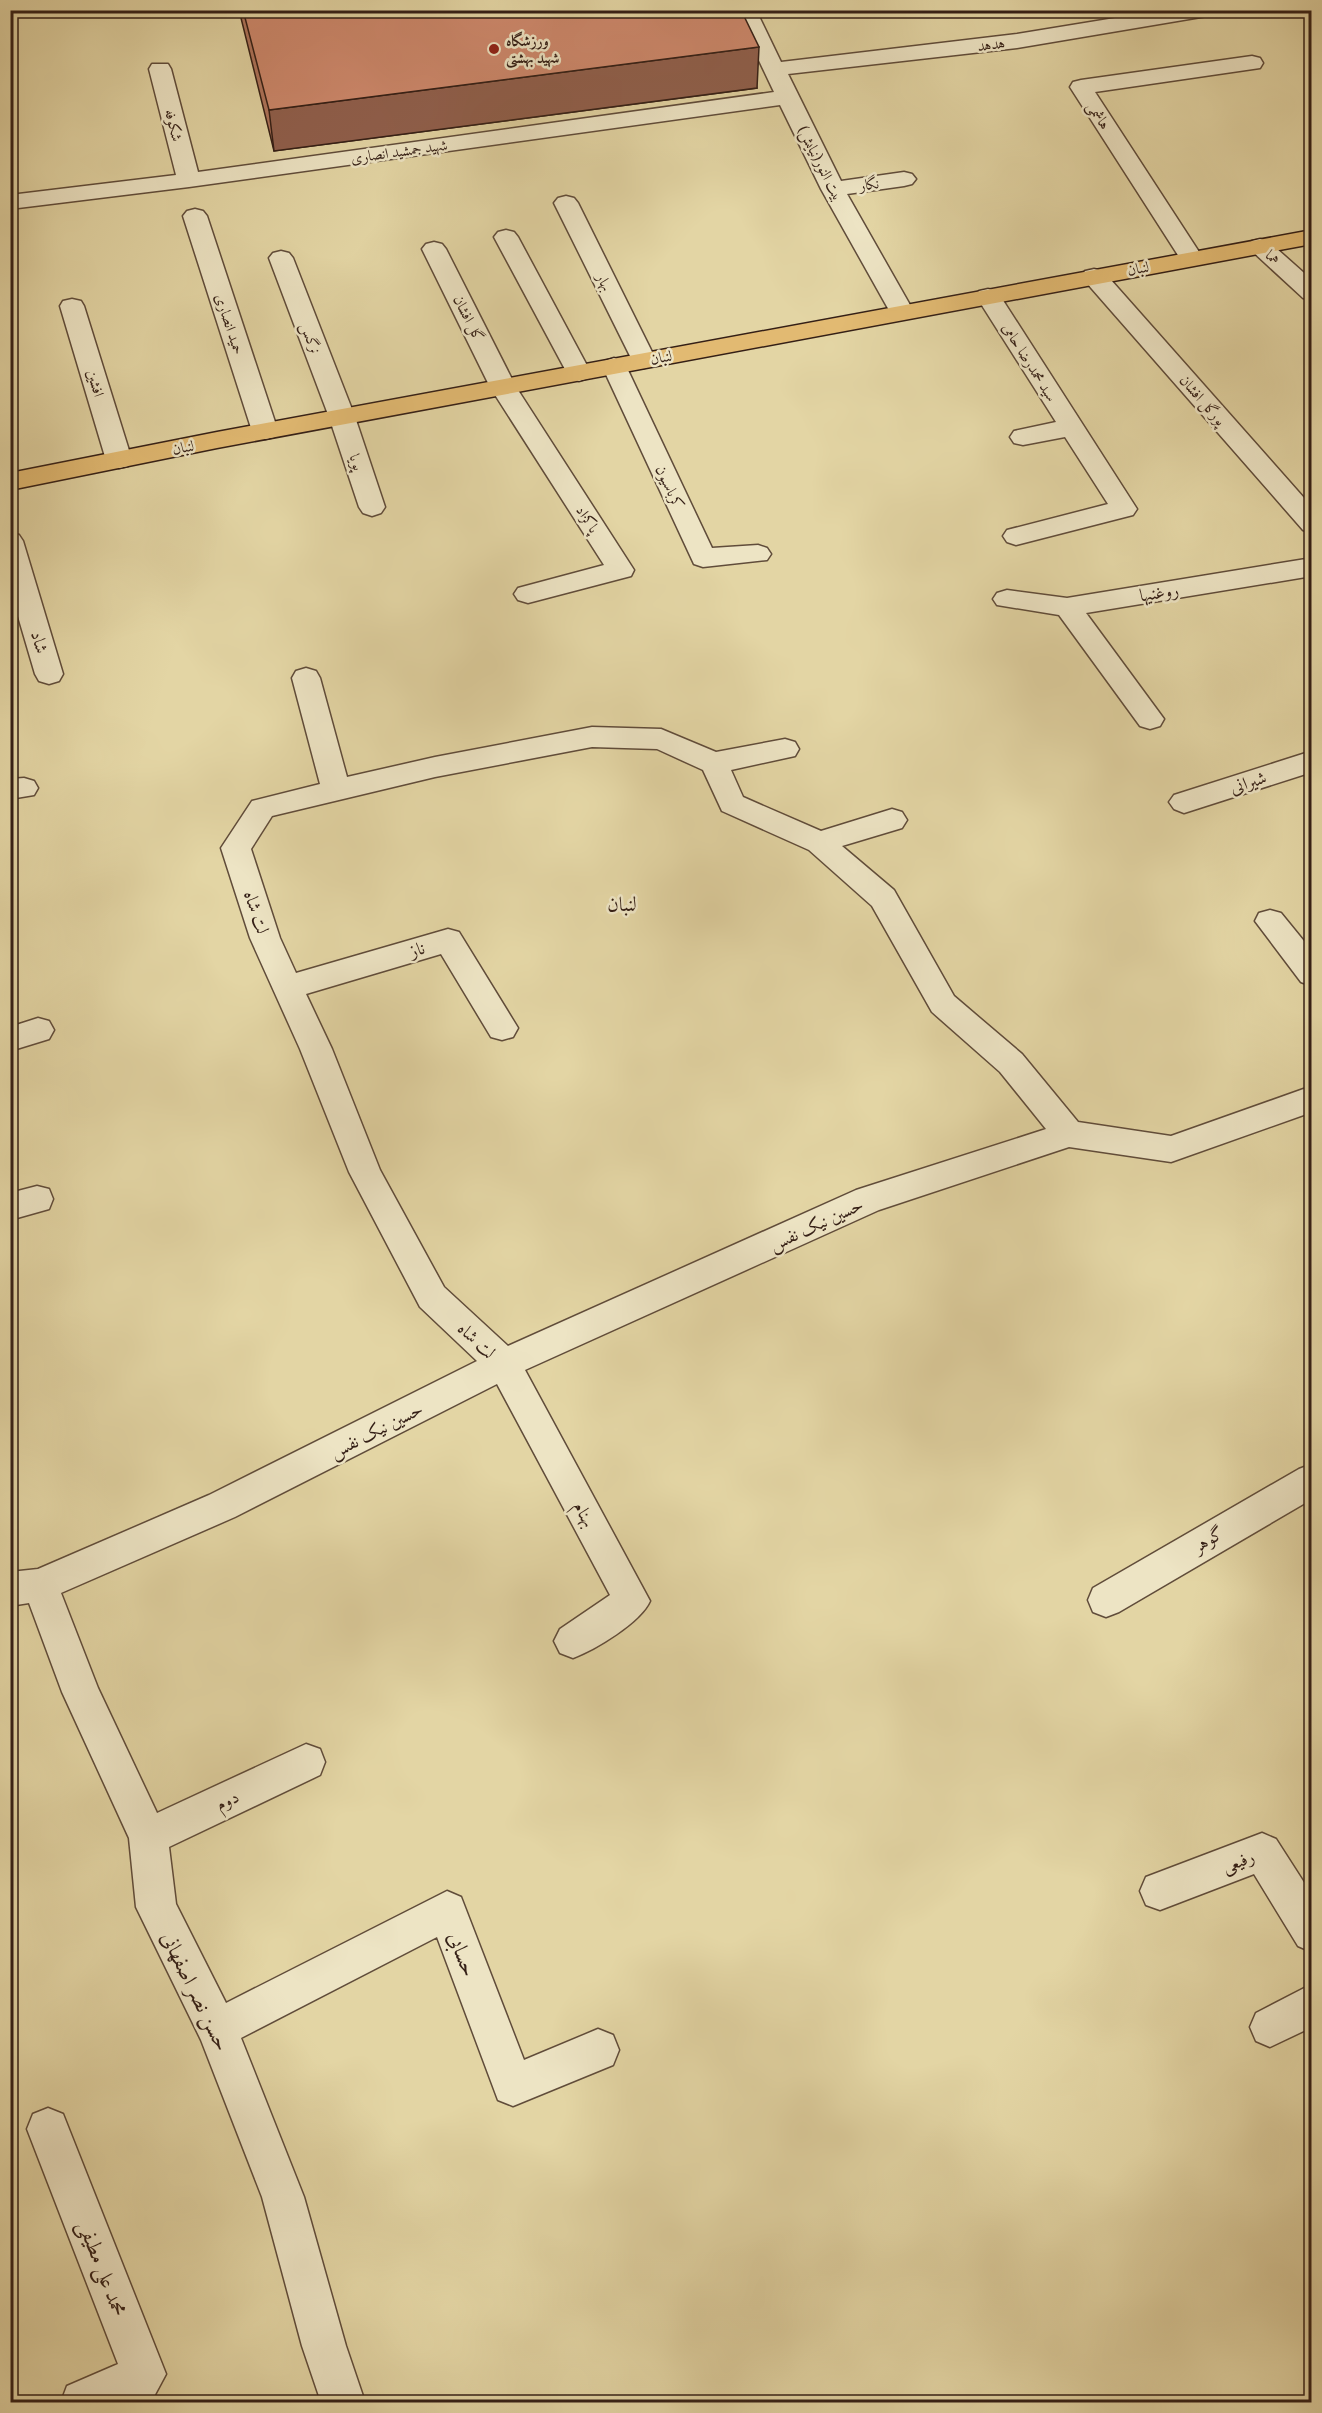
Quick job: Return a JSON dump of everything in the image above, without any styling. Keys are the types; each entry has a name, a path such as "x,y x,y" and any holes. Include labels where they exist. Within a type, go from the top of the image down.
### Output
{"main road":[{"name":"لنبان","path":"10,482 265,431 1311,237"}],"street":[{"name":"بیت النور(نیایش)","path":"745,10 833,189 902,312"},
{"name":"هدهد","path":"774,69 1017,41 1207,10"},
{"name":"هاشمی","path":"1191,258 1081,87 1252,63"},
{"name":"شکوفه","path":"160,69 189,180"},
{"name":"شهید جمشید انصاری","path":"10,202 189,180 787,97"},
{"name":"نگار","path":"833,189 904,179"},
{"name":"بهار","path":"566,203 644,360"},
{"name":"حمید انصاری","path":"195,216 265,431"},
{"path":"506,237 579,373"},
{"name":"هما","path":"1260,246 1311,293"},
{"name":"گل افشان","path":"434,249 503,387"},
{"name":"نرگس","path":"281,258 342,417"},
{"name":"پورگل افشان","path":"1094,276 1311,524"},
{"name":"سید محمدرضا حامی","path":"988,296 1124,509 1016,536"},
{"name":"افشین","path":"72,306 119,460"},
{"name":"کرباسیون","path":"614,366 703,558 758,554"},
{"name":"پاکزاد","path":"503,387 621,570 528,594"},
{"name":"پویا","path":"342,417 372,507"},
{"path":"1023,437 1072,427"},
{"name":"شاد","path":"10,541 49,674"},
{"name":"روغنیها","path":"1007,599 1067,607 1311,567"},
{"path":"1067,607 1150,718"},
{"path":"306,678 336,789"},
{"name":"لت شاه","path":"504,1364 432,1297 365,1172 316,1049 265,938 236,848 262,808 435,767 592,737 661,739 714,763"},
{"path":"785,749 714,763 732,804 819,842 883,898 943,1004 1011,1063 1069,1134 1171,1149 1311,1099"},
{"name":"شیرانی","path":"1184,802 1311,762"},
{"path":"819,842 892,820"},
{"path":"1270,921 1311,974"},
{"name":"ناز","path":"288,987 448,940 502,1028"},
{"name":"حسین نیک نفس","path":"26,1587 222,1506 504,1364 609,1319 868,1200 1069,1134"},
{"name":"بهنام","path":"504,1364 632,1601 573,1641"},
{"name":"گوهر","path":"1106,1600 1311,1480"},
{"name":"حسن نصر اصفهانی","path":"26,1587 81,1692 148,1837 156,1907 217,2029 283,2197 324,2346 343,2403"},
{"name":"دوم","path":"148,1837 306,1762"},
{"name":"رفیعی","path":"1160,1891 1262,1852 1311,1932"},
{"name":"حسابی","path":"217,2029 447,1911 513,2085 598,2050"},
{"path":"1270,2027 1311,2004"},
{"name":"محمد علی مطیفی","path":"48,2129 134,2388"},
{"path":"83,2403 134,2388"}],"building":[{"name":"ورزشگاه شهید بهشتی","path":"243,10 741,10 759,47 269,110"}],"place":[{"name":"ورزشگاه شهید بهشتی","path":"494,49"}],"district":[{"name":"لنبان","path":"622,903"}]}
